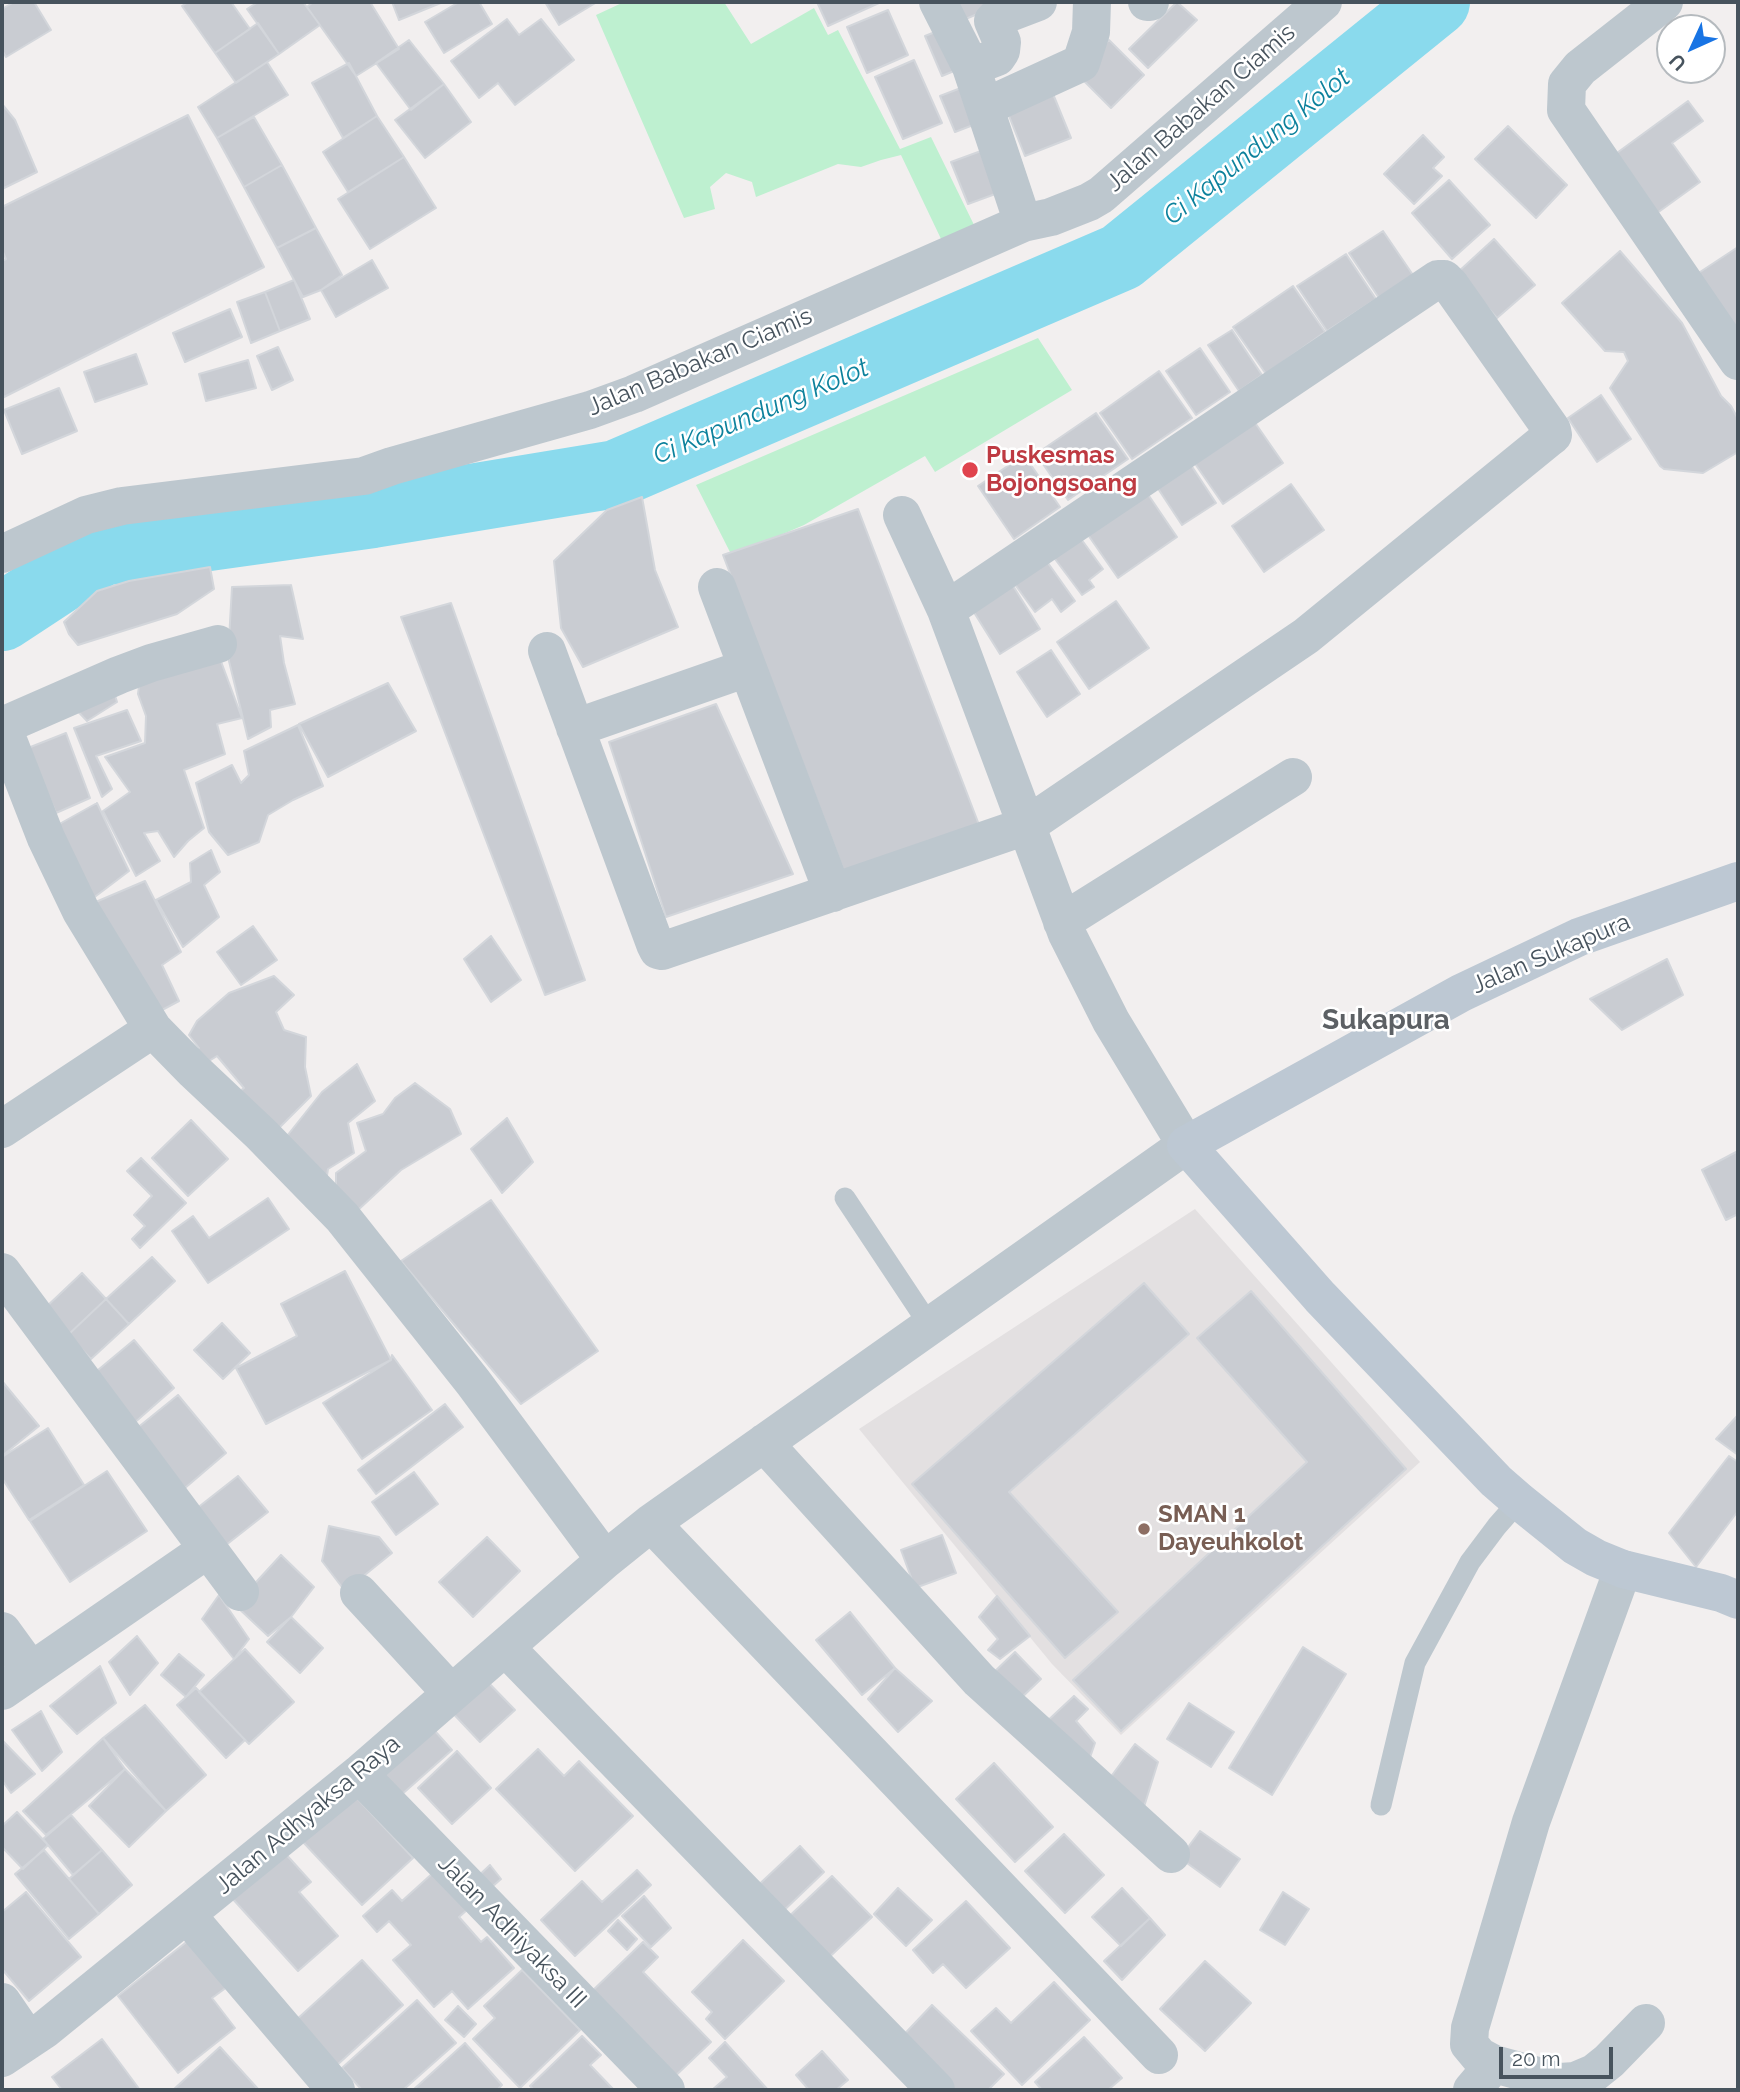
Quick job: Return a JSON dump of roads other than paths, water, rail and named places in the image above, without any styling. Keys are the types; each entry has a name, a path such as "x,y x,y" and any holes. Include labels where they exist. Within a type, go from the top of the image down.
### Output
{"street":[{"path":"939,2 971,66 1023,223"},
{"path":"971,66 997,57 1001,51 1002,42 993,22 996,18 1038,2"},
{"path":"985,107 1081,63 1091,32 1091,2"},
{"name":"Jalan Babakan Ciamis","path":"2,554 86,515 122,506 364,476 590,410 634,394 1023,223 1071,210 1101,195 1323,2"},
{"path":"1664,2 1580,68 1567,84 1566,110 1738,361"},
{"path":"547,651 658,950 662,950 1026,826 1306,636 1553,435 1552,430 1450,285 1444,279 1438,279 946,610"},
{"path":"902,515 946,610 1062,922 1111,1021 1186,1145 1320,1297 1496,1481 1528,1508 1575,1546 1595,1558 1623,1569 1738,1600"},
{"path":"717,587 833,892"},
{"path":"218,645 151,663 119,675 3,730 46,838 81,911 153,1029 342,1217 473,1382 605,1560"},
{"path":"576,728 747,668"},
{"path":"1062,922 1293,778"},
{"name":"Jalan Sukapura","path":"1186,1145 1461,993 1579,937 1738,881"},
{"path":"2,1129 153,1029"},
{"name":"Jalan Adhyaksa Raya","path":"15,2049 44,2030 359,1774 651,1523 1186,1145"},
{"path":"2,1272 240,1592"},
{"path":"764,1443 979,1680 1171,1854"},
{"path":"651,1523 1159,2055"},
{"path":"2,1630 16,1681 208,1549"},
{"path":"1623,1569 1531,1822 1470,2028 1469,2044 1479,2056 1483,2077 1575,2081 1594,2073 1609,2061 1646,2024"},
{"path":"359,1593 451,1693"},
{"path":"505,1647 936,2090"},
{"name":"Jalan Adhiyaksa III","path":"359,1774 666,2090"},
{"path":"187,1915 336,2090"},
{"path":"2,2002 15,2049"}],"lane":[{"path":"845,1198 930,1326"},
{"path":"1381,1805 1415,1662 1470,1562 1497,1525 1528,1508"}],"waterway":[{"name":"Ci Kapundung Kolot","path":"2,617 101,552 373,514 616,474 1121,257 1436,2"}],"place":[{"name":"Puskesmas Bojongsoang","path":"970,470"},
{"name":"SMAN 1 Dayeuhkolot","path":"1144,1529"}],"district":[{"name":"Sukapura","path":"1386,1021"}]}
